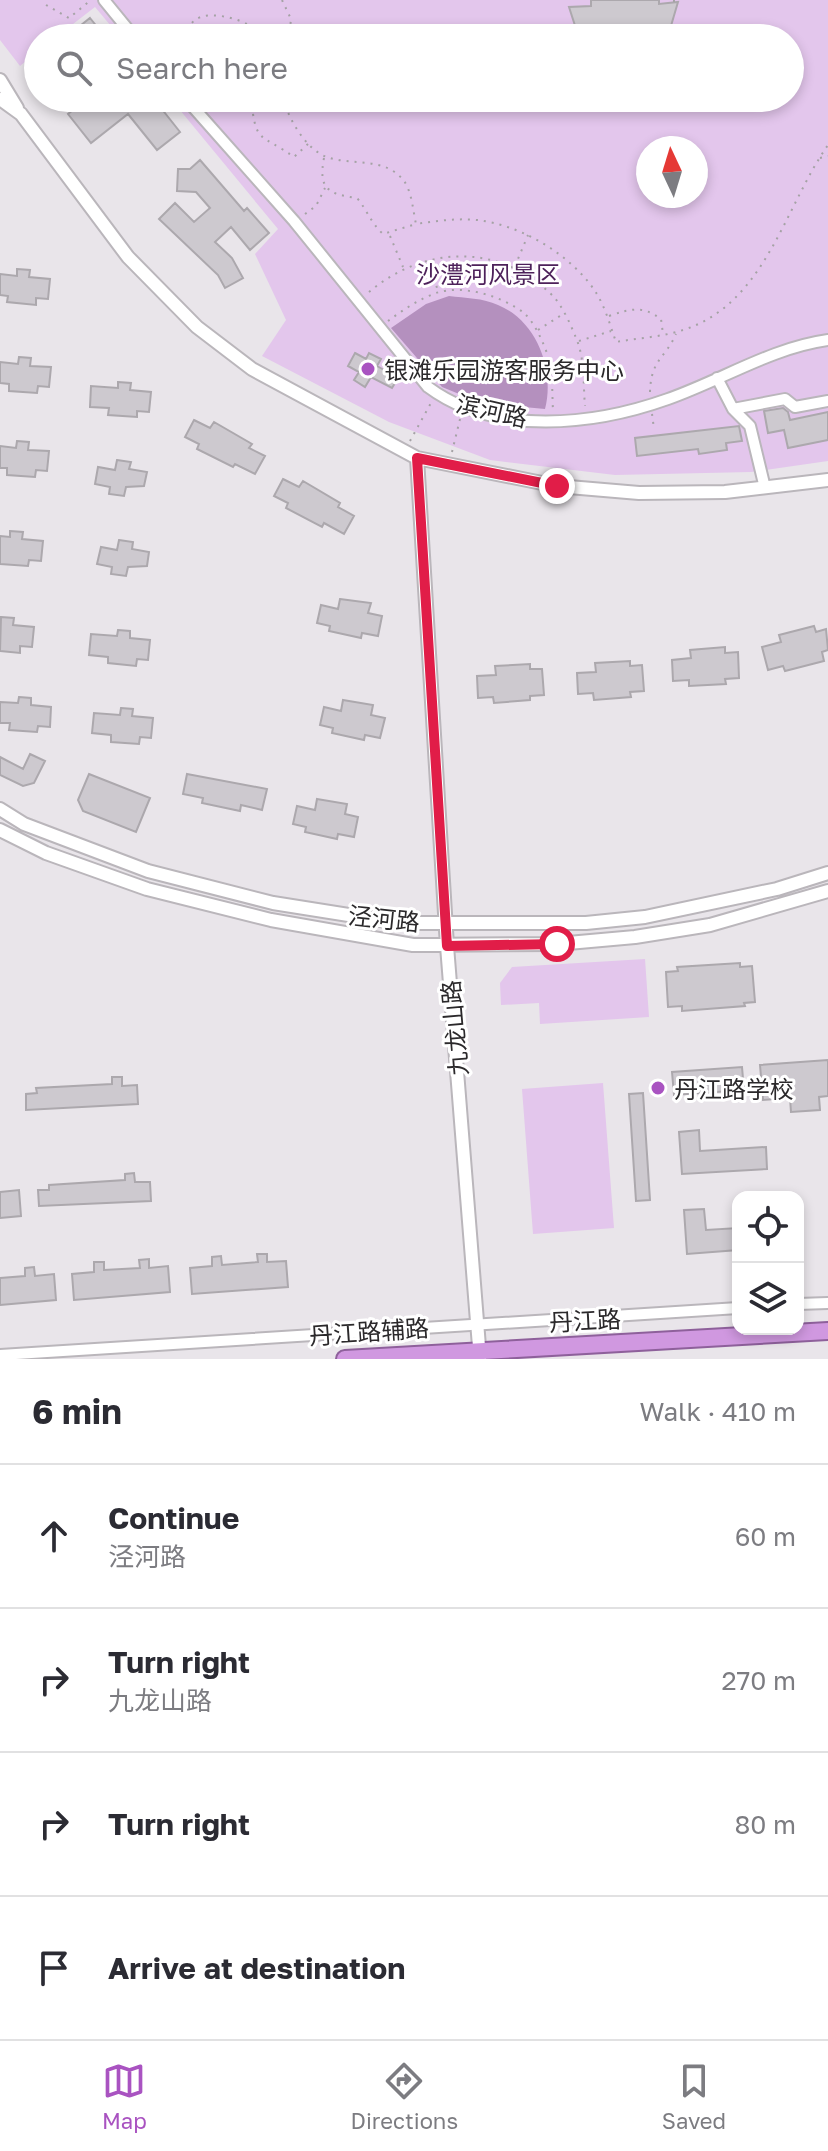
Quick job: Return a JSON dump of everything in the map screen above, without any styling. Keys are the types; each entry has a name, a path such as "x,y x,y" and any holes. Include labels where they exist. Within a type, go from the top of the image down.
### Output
{"highway":[{"name":"丹江路","path":"345,1359 480,1355 828,1331"}],"street":[{"path":"104,0 124,24"},
{"path":"0,80 21,114 128,257 197,327 252,369 411,455 557,486 639,493 725,492 828,480"},
{"path":"0,99 21,114"},
{"name":"滨河路","path":"197,112 294,221 428,387 463,407 505,417 553,421 585,419 651,404 774,354 828,340"},
{"path":"717,378 733,409 750,426 765,488"},
{"path":"733,409 785,399 795,407 828,401"},
{"name":"九龙山路","path":"411,455 480,1355"},
{"name":"泾河路","path":"0,809 24,824 148,871 273,903 399,923 586,923 645,917 777,889 828,873"},
{"name":"泾河路","path":"0,830 46,853 147,889 271,920 413,945 557,944 635,937 710,925 828,891"},
{"path":"804,1304 828,1303"},
{"name":"丹江路辅路","path":"0,1355 732,1308"}],"path":[{"path":"46,5 69,18 91,0"},
{"path":"282,0 290,24"},
{"path":"191,24 203,16 220,15 247,24"},
{"path":"253,112 255,130 262,138 294,157 309,144"},
{"path":"287,112 302,137 324,157 370,162 403,180 416,224"},
{"path":"324,157 321,176 325,187 339,195 357,198 373,225 383,234 416,224 453,219 481,221 528,235 553,249 595,291 616,342 677,332 719,314 759,272 828,145"},
{"path":"819,158 828,156"},
{"path":"294,221 316,206 325,187"},
{"path":"389,234 404,268"},
{"path":"515,267 528,235"},
{"path":"359,300 404,268 429,261 475,255 515,267 554,297 578,341 585,419"},
{"path":"429,261 438,292"},
{"path":"381,326 407,307 438,292 466,291 498,298 525,314 537,331 549,359 553,421"},
{"path":"607,317 631,308 642,308 661,319 663,334"},
{"path":"537,331 563,314"},
{"path":"578,341 612,331"},
{"path":"654,429 651,374 677,332"},
{"path":"411,455 437,393"},
{"path":"449,465 463,407"}],"green space":[{"name":"沙澧河风景区","path":"0,0 828,0 828,461 751,472 615,475 490,460 389,422 262,356 286,320 255,254 278,229 182,112 804,112 804,24 109,24 95,7 73,24 24,24 24,63 20,66 0,40"},
{"path":"645,959 649,1017 540,1024 539,1003 501,1005 500,983 512,967"},
{"path":"603,1083 614,1228 533,1234 522,1089"}],"shaded area":[{"path":"449,296 492,303 512,312 523,323 533,335 545,363 545,409 481,403 442,387 391,328 426,304"}],"building":[{"path":"591,0 659,0 659,4 678,2 672,24 574,24 569,7 591,6"},
{"path":"164,112 180,132 157,150 128,114 91,143 68,114"},
{"path":"200,160 244,211 247,208 269,233 250,250 231,227 215,242 232,258 243,278 225,288 218,275 159,219 175,203 194,222 210,208 196,192 177,191 178,169 190,169"},
{"path":"17,269 30,270 29,277 50,279 48,299 36,298 36,305 7,302 8,296 0,295 0,274 17,276"},
{"name":"银滩乐园游客服务中心","path":"355,353 366,359 369,353 381,359 377,366 398,378 392,388 371,377 365,387 354,380 359,372 348,366"},
{"path":"19,357 31,358 30,366 51,367 49,387 38,386 37,393 9,391 9,384 0,383 0,362 18,364"},
{"path":"118,382 131,383 130,390 151,392 149,412 137,411 137,417 108,415 109,408 90,407 91,386 118,388"},
{"path":"783,408 790,420 828,412 828,440 788,448 784,430 768,433 764,411"},
{"path":"194,420 210,428 214,422 252,444 249,448 265,456 255,474 197,449 199,444 185,437"},
{"path":"739,426 742,441 726,443 727,450 699,454 698,449 637,456 635,438"},
{"path":"17,441 29,442 28,450 49,451 47,471 36,470 35,477 7,475 7,468 0,468 0,446 16,448"},
{"path":"117,460 131,462 129,469 147,472 144,486 126,487 124,496 109,494 110,487 95,484 98,467 115,470"},
{"path":"283,479 299,487 303,481 340,503 338,507 354,516 344,534 324,523 322,527 286,508 288,503 274,496"},
{"path":"10,531 23,532 22,539 43,541 41,561 29,560 28,566 0,564 0,536 10,537"},
{"path":"119,540 133,542 132,549 149,552 147,566 128,567 126,576 111,574 112,567 97,564 101,547 117,550"},
{"path":"340,599 371,603 368,613 382,616 378,636 362,633 361,638 329,631 330,626 317,623 321,605 338,609"},
{"path":"1,617 14,618 13,625 34,627 32,647 20,646 20,653 0,651"},
{"path":"814,626 816,632 826,629 828,650 822,652 824,661 785,671 783,666 768,670 762,647 781,642 779,635"},
{"path":"118,630 130,631 130,638 150,640 148,660 137,659 136,666 108,663 108,657 89,655 91,634 117,636"},
{"path":"725,647 725,653 738,652 739,678 725,679 726,684 689,686 689,680 673,681 672,660 691,658 690,650"},
{"path":"630,661 630,666 642,665 644,691 630,692 631,697 594,700 593,693 578,694 577,673 596,672 595,663"},
{"path":"530,664 530,669 542,669 544,695 530,696 530,700 494,703 493,697 478,698 477,676 496,675 495,666"},
{"path":"19,697 31,698 31,705 51,707 50,727 38,726 37,732 9,730 10,723 0,723 0,702 18,703"},
{"path":"343,700 373,705 371,715 385,718 380,738 365,735 364,740 332,733 333,728 320,725 324,707 341,711"},
{"path":"121,708 133,709 132,716 153,718 151,738 140,737 139,744 111,742 111,735 92,733 94,713 120,715"},
{"path":"30,754 45,761 34,783 23,786 0,775 0,757 23,769"},
{"path":"89,774 150,798 136,832 83,811 78,800"},
{"path":"187,774 267,789 262,810 241,805 240,811 202,803 203,798 183,794"},
{"path":"317,799 347,804 345,814 358,817 354,837 338,834 337,839 305,832 306,827 293,824 297,806 315,810"},
{"path":"740,963 740,967 752,966 755,1002 744,1003 745,1006 682,1011 682,1006 668,1007 666,972 678,971 677,967"},
{"path":"828,1060 828,1096 819,1097 820,1110 791,1112 790,1098 763,1100 760,1065"},
{"path":"742,1067 744,1090 674,1095 672,1072"},
{"path":"112,1077 122,1077 122,1086 137,1085 138,1104 26,1110 26,1094 37,1093 36,1088 112,1084"},
{"path":"643,1093 650,1200 636,1201 629,1094"},
{"path":"699,1130 700,1151 766,1147 767,1169 682,1174 679,1132"},
{"path":"134,1173 135,1182 150,1182 151,1201 39,1206 38,1190 49,1190 49,1185 125,1180 125,1174"},
{"path":"19,1190 21,1216 0,1218 0,1192"},
{"path":"704,1209 706,1230 732,1228 732,1250 687,1254 684,1210"},
{"path":"257,1254 267,1254 267,1262 286,1261 288,1287 192,1294 190,1268 212,1266 212,1257 221,1256 222,1265 258,1262"},
{"path":"149,1259 149,1268 168,1266 170,1292 74,1300 72,1274 94,1272 94,1262 104,1262 104,1270 140,1268 139,1260"},
{"path":"34,1267 35,1276 54,1274 56,1300 0,1305 0,1278 25,1276 25,1268"}],"place":[{"name":"银滩乐园游客服务中心","path":"368,369"},
{"name":"丹江路学校","path":"658,1088"}],"route":[{"path":"557,486 417,458 447,946 557,944"}]}
